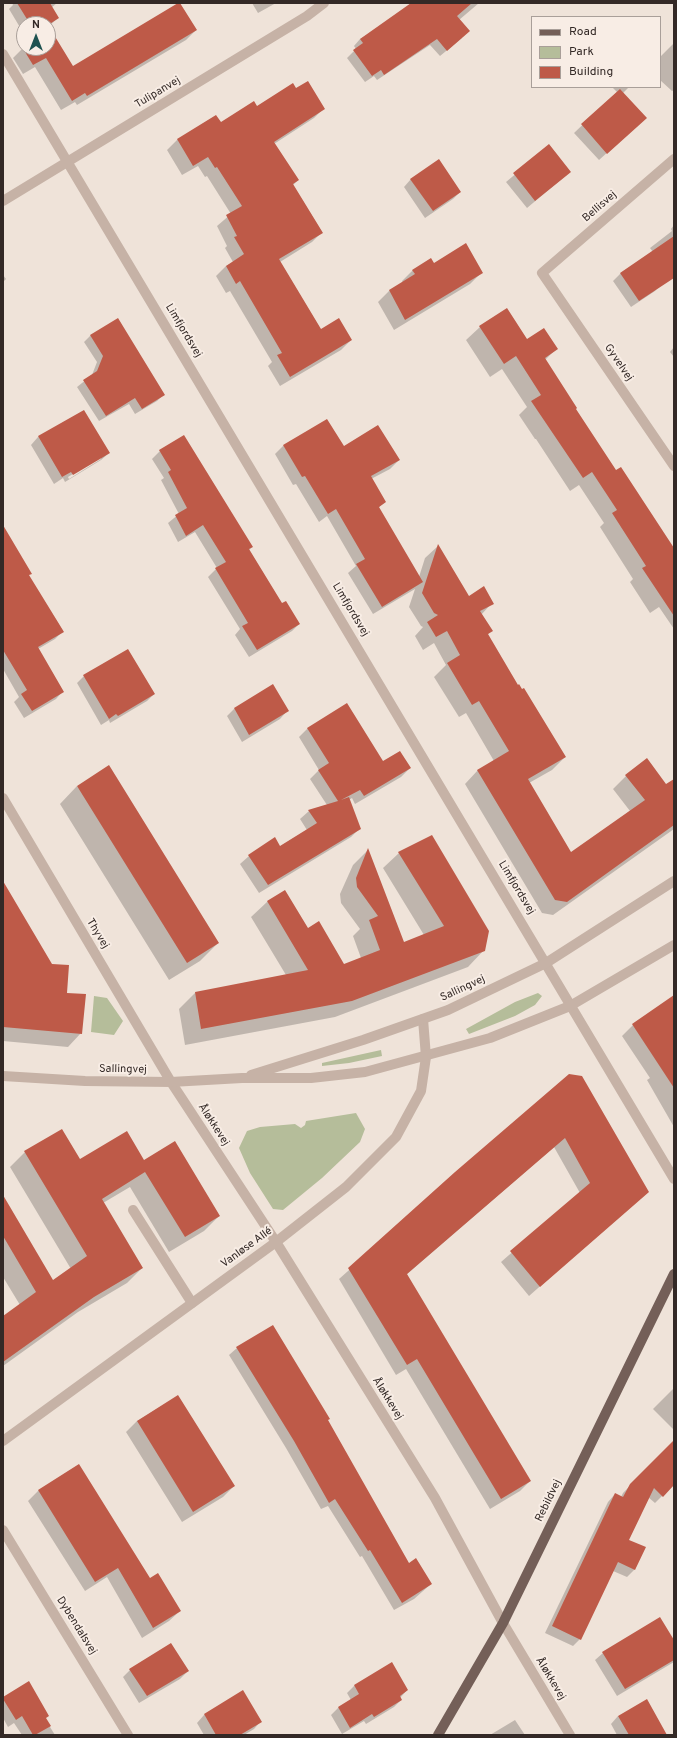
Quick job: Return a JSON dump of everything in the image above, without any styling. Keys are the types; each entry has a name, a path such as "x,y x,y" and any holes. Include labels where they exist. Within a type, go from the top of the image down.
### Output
{"main road":[{"name":"Rebildvej","path":"438,1735 503,1623 674,1274"}],"street":[{"name":"Tulipanvej","path":"3,201 300,20 324,3"},
{"name":"Limfjordsvej","path":"3,54 674,1179"},
{"name":"Bellisvej","path":"542,272 674,159"},
{"name":"Gyvelvej","path":"542,272 674,466"},
{"name":"Thyvej","path":"3,798 171,1082"},
{"name":"Sallingvej","path":"242,1078 363,1040 448,1010 546,963 674,881"},
{"name":"Sallingvej","path":"3,1076 85,1081 171,1082 242,1078 311,1078 365,1072 490,1038 570,1006 674,944"},
{"name":"Vanløse Allé","path":"3,1441 276,1242 346,1187 396,1137 421,1091 426,1056 423,1019"},
{"name":"Åløkkevej","path":"171,1082 276,1242 435,1498 503,1623 570,1735"},
{"path":"133,1210 192,1303"},
{"name":"Dybendalsvej","path":"3,1530 128,1735"}],"green space":[{"path":"538,993 542,996 535,1005 515,1016 469,1034 466,1029 515,1002"},
{"path":"94,996 107,998 123,1021 114,1035 91,1032"},
{"path":"381,1050 382,1056 349,1063 322,1066 322,1063"},
{"path":"356,1113 365,1129 360,1142 322,1178 283,1210 273,1209 250,1173 239,1148 247,1131 260,1127 295,1124 301,1128 305,1125 306,1121"}],"building":[{"path":"17,3 50,3 59,18 56,20 56,16 25,16"},
{"path":"178,3 180,3 197,30 87,96 85,93 72,101 46,58 33,65 28,56 56,56 56,38 73,66"},
{"path":"411,3 472,3 457,16 470,31 447,51 437,39 384,75 381,70 372,76 353,50 363,43 360,39"},
{"path":"308,81 325,109 274,142 299,180 293,184 323,233 279,259 321,329 339,318 352,340 290,377 277,355 282,353 240,281 236,284 226,266 244,254 234,237 237,236 226,215 242,206 217,167 215,168 208,157 193,166 177,139 216,115 221,122 254,101 257,106 293,83 296,88"},
{"path":"620,89 647,118 607,154 581,124"},
{"path":"549,144 571,172 535,201 513,173"},
{"path":"439,159 461,192 433,211 410,179"},
{"path":"674,236 674,278 639,301 620,273"},
{"path":"466,243 483,273 405,320 389,290 415,274 412,270 431,258 434,263"},
{"path":"507,308 527,339 544,328 558,349 545,358 616,470 621,467 674,548 674,616 642,568 646,566 612,513 617,510 592,472 583,478 531,401 541,395 516,356 504,364 479,326"},
{"path":"118,318 165,395 142,409 135,398 106,416 83,380 97,371 103,356 90,335"},
{"path":"84,410 110,453 73,475 71,472 62,477 38,436"},
{"path":"327,419 344,446 378,425 400,460 371,476 386,502 379,507 423,582 382,607 356,564 365,559 336,509 328,514 305,476 302,477 283,445"},
{"path":"184,435 253,547 249,549 282,603 286,601 300,624 257,650 242,626 248,623 215,568 226,562 203,525 186,536 175,515 187,508 168,472 171,470 159,450"},
{"path":"3,525 32,574 29,575 64,632 38,647 64,692 32,711 21,694 27,690 3,650"},
{"path":"438,544 469,596 484,586 494,604 480,611 493,631 488,634 518,685 519,684 522,689 524,688 566,757 528,779 571,852 645,800 625,775 647,758 666,784 674,779 674,825 567,902 555,900 477,770 509,751 479,701 472,705 447,663 460,655 447,631 436,637 427,622 438,615 434,613 422,593"},
{"path":"128,649 155,694 118,716 116,714 109,719 83,675"},
{"path":"273,684 289,711 249,735 234,708"},
{"path":"347,703 383,761 400,751 411,768 364,796 360,790 341,800 349,797 361,829 268,885 248,855 275,837 280,846 317,823 308,810 338,801 318,770 329,763 307,728"},
{"path":"109,765 219,943 187,963 77,786"},
{"path":"432,835 489,931 485,951 352,1001 201,1029 195,992 308,970 267,901 285,890 308,928 319,921 344,964 380,950 369,920 378,916 357,887 356,878 368,848 404,942 444,926 398,852"},
{"path":"3,881 52,964 69,965 67,993 86,994 82,1034 3,1027"},
{"path":"674,995 674,1088 632,1024"},
{"path":"569,1074 582,1076 649,1192 540,1287 510,1251 590,1183 565,1138 407,1274 531,1481 501,1499 417,1359 407,1365 348,1268 455,1172"},
{"path":"62,1129 80,1159 127,1131 144,1160 175,1141 220,1216 185,1237 145,1172 102,1199 143,1268 94,1297 3,1362 3,1316 36,1292 3,1236 3,1195 53,1280 87,1256 24,1151"},
{"path":"273,1325 330,1419 328,1420 409,1563 416,1558 432,1584 402,1603 370,1550 368,1551 335,1499 329,1503 294,1441 236,1347"},
{"path":"178,1395 235,1486 193,1512 137,1421"},
{"path":"674,1440 674,1485 663,1497 654,1488 629,1540 646,1547 635,1570 618,1562 581,1640 552,1626 615,1493 623,1497 630,1484"},
{"path":"79,1464 150,1578 158,1573 181,1611 153,1628 118,1568 95,1582 38,1490"},
{"path":"660,1617 674,1640 674,1660 625,1689 602,1652"},
{"path":"171,1643 189,1671 147,1696 129,1669"},
{"path":"392,1662 408,1690 400,1696 402,1700 374,1717 372,1714 350,1728 338,1707 359,1694 354,1685"},
{"path":"29,1681 49,1716 46,1718 51,1726 35,1735 33,1735 22,1716 16,1720 3,1699 3,1697"},
{"path":"243,1690 262,1722 240,1735 216,1735 204,1714"},
{"path":"647,1699 667,1735 629,1735 618,1716"}]}
